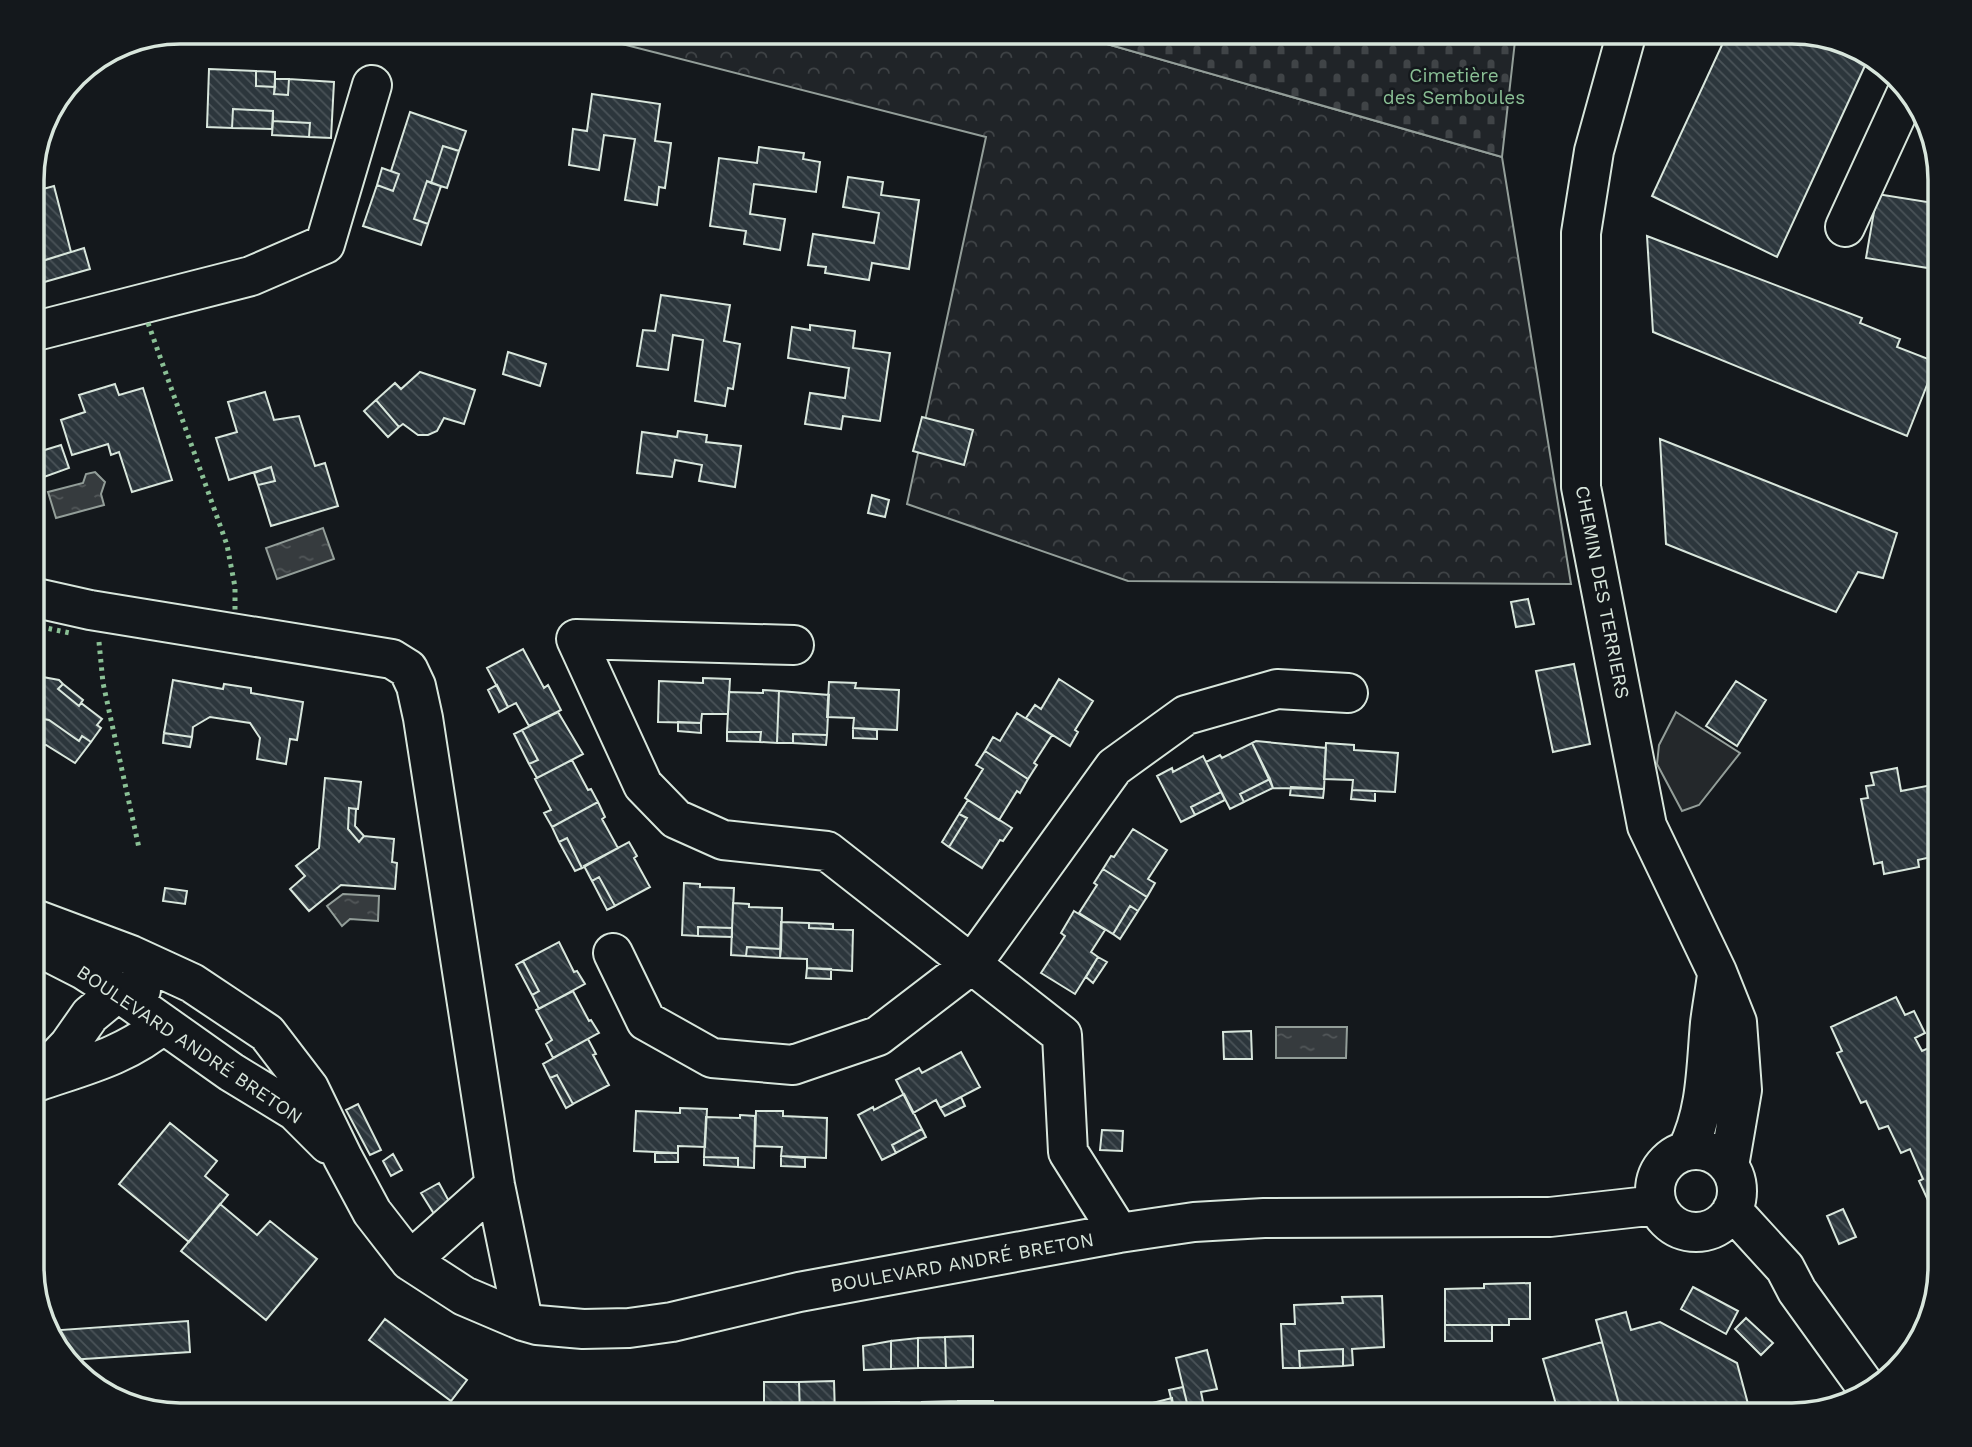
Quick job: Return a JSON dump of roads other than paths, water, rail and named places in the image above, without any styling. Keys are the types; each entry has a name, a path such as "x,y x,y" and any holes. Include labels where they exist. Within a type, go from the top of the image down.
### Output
{"street":[{"name":"CHEMIN DES TERRIERS","path":"1624,44 1594,151 1581,233 1581,487 1647,826 1717,972 1737,1022 1742,1090 1729,1166"},
{"path":"44,329 251,275 325,244 372,85"},
{"path":"1845,227 1903,101"},
{"path":"44,600 90,610 392,659 408,668 416,686 423,718 495,1185 523,1321"},
{"path":"794,646 576,639 643,785 676,819 723,840 827,851 1062,1035 1068,1152 1119,1233"},
{"path":"613,953 646,1021 712,1058 793,1065 878,1035 972,964 1114,767 1186,715 1277,690 1348,693"},
{"name":"BOULEVARD ANDRÉ BRETON","path":"44,923 131,956 192,984 267,1033 309,1088 342,1158 372,1212 410,1261 464,1296 523,1321 583,1329 629,1328 672,1322 799,1292 1119,1233 1194,1222 1264,1218 1550,1217 1657,1205"},
{"name":"BOULEVARD ANDRÉ BRETON","path":"44,950 144,1002 231,1072 295,1111 342,1158"},
{"path":"44,1079 117,1055 149,1037 144,1002 131,956"},
{"path":"1687,1150 1697,1129 1706,1089 1710,1023 1717,972"},
{"path":"44,1071 69,1045 90,1016 144,1002 192,984"},
{"path":"1687,1150 1702,1150 1717,1155 1729,1166 1738,1188 1719,1221 1694,1233 1671,1224 1662,1216 1654,1194 1659,1171 1666,1161 1687,1150"},
{"path":"410,1261 495,1185"},
{"path":"1719,1221 1785,1268 1797,1290 1863,1383"}],"water":[{"path":"95,472 105,482 101,494 104,505 56,518 48,492 83,483 86,474"},
{"path":"323,528 334,559 277,579 266,548"},
{"path":"343,894 379,896 378,921 350,919 342,926 327,906"},
{"path":"1276,1027 1347,1027 1346,1058 1276,1058"}],"park label":[{"name":"Cimetière des Semboules","path":"1454,86"}]}
